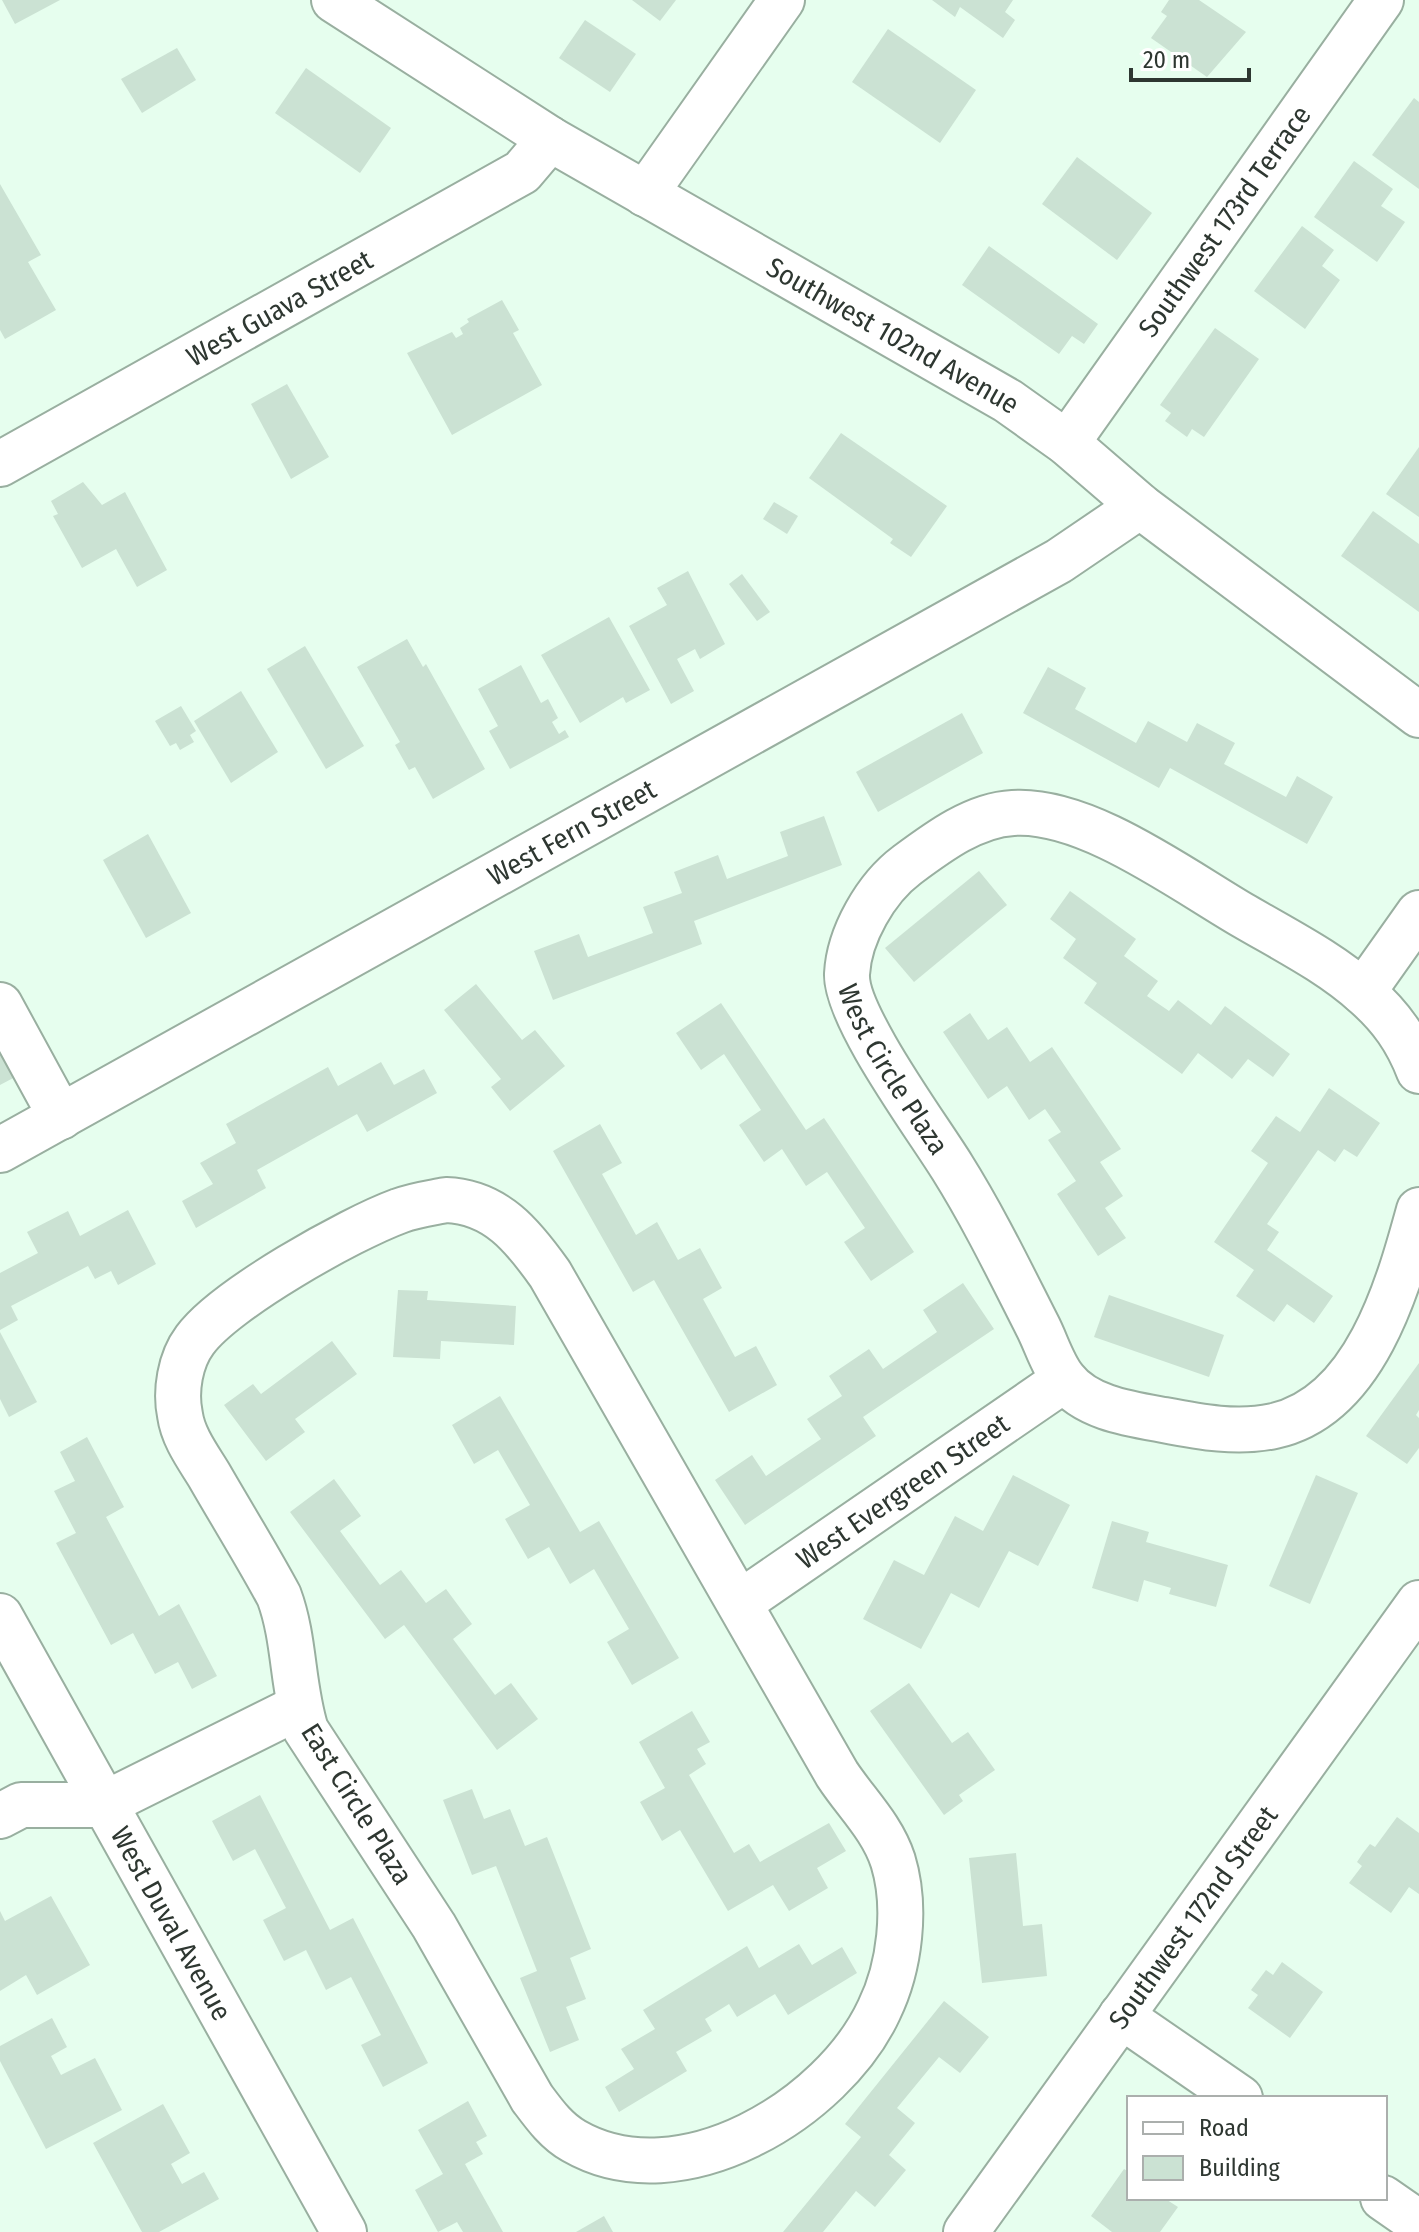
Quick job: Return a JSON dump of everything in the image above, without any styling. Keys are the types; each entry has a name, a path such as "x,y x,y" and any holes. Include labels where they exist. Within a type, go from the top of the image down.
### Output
{"street":[{"name":"Southwest 102nd Avenue","path":"334,0 550,139 1008,401 1067,443 1140,506 1419,715"},
{"path":"645,194 782,0"},
{"name":"Southwest 173rd Terrace","path":"1067,443 1381,0"},
{"name":"West Guava Street","path":"0,464 522,172 550,139"},
{"name":"West Fern Street","path":"0,1150 1059,561 1140,506"},
{"name":"West Circle Plaza","path":"1419,1071 1394,1023 1363,992 1304,952 1098,833 1034,813 1010,812 963,827 900,870 859,927 846,976 849,993 873,1041 974,1201 1064,1380 1104,1407 1199,1427 1244,1430 1276,1425 1301,1416 1326,1400 1355,1369 1391,1297 1419,1210"},
{"path":"1363,992 1419,913"},
{"path":"0,1005 61,1117"},
{"name":"East Circle Plaza","path":"446,1200 479,1205 504,1220 536,1254 741,1602 837,1774 883,1837 897,1880 899,1931 888,1987 879,2010 835,2073 779,2117 716,2150 664,2159 609,2155 573,2141 552,2124 532,2098 434,1926 318,1753 299,1707 286,1615 268,1575 186,1433 178,1401 180,1378 195,1341 217,1318 258,1287 371,1224 422,1205 446,1200"},
{"name":"West Evergreen Street","path":"741,1602 1064,1380"},
{"name":"Southwest 172nd Street","path":"966,2232 1419,1603"},
{"name":"West Duval Avenue","path":"0,1616 102,1805 344,2232"},
{"path":"0,1816 21,1805 102,1805 299,1707"},
{"path":"1121,2016 1237,2096"},
{"path":"1386,2200 1419,2223"}],"building":[{"path":"2,0 60,0 15,24"},
{"path":"632,0 676,0 660,21"},
{"path":"932,0 1013,0 1005,12 1015,20 1003,38 960,7 955,17"},
{"path":"1169,0 1199,0 1246,32 1207,77 1151,38 1167,16 1161,12"},
{"path":"585,20 636,54 610,92 559,58"},
{"path":"888,29 976,90 940,143 852,82"},
{"path":"177,48 196,80 142,113 121,79"},
{"path":"306,68 391,128 360,173 275,113"},
{"path":"1414,98 1419,102 1419,189 1372,155"},
{"path":"1077,157 1152,213 1117,260 1042,204"},
{"path":"1354,161 1393,189 1381,206 1405,222 1377,262 1314,217"},
{"path":"0,184 41,255 28,262 56,310 5,339 0,330"},
{"path":"1302,226 1334,250 1322,266 1340,280 1305,329 1254,291"},
{"path":"989,246 1098,324 1084,344 1072,336 1059,354 962,285"},
{"path":"502,300 519,330 513,333 542,385 452,435 407,353 452,332 456,338 463,334 460,328 469,322 467,319"},
{"path":"1215,328 1259,359 1204,437 1192,429 1187,437 1165,421 1171,413 1160,405"},
{"path":"287,384 329,457 291,479 251,404"},
{"path":"841,433 947,506 911,557 890,543 893,539 809,478"},
{"path":"1419,447 1419,517 1386,494"},
{"path":"83,482 102,505 125,492 167,570 137,587 116,549 82,568 53,516 58,514 51,501"},
{"path":"774,502 798,516 787,534 763,519"},
{"path":"1373,511 1419,544 1419,612 1341,556"},
{"path":"688,571 725,644 700,659 695,649 677,659 694,691 671,704 629,626 667,605 657,588"},
{"path":"742,574 770,612 757,621 729,584"},
{"path":"609,617 650,690 626,703 623,697 580,723 541,655"},
{"path":"407,639 423,667 426,664 485,769 433,799 415,767 409,770 395,745 400,742 357,667"},
{"path":"305,646 364,746 326,769 267,669"},
{"path":"521,665 541,703 548,699 558,718 552,722 559,734 565,730 569,737 510,769 489,731 498,726 478,689"},
{"path":"1048,667 1086,688 1075,709 1136,743 1148,721 1187,742 1197,723 1235,743 1224,764 1286,797 1297,776 1333,797 1307,844 1170,768 1159,788 1023,713"},
{"path":"241,691 278,752 231,783 194,721"},
{"path":"181,706 196,731 190,735 194,742 180,750 176,743 170,746 155,721"},
{"path":"962,713 983,753 878,812 856,772"},
{"path":"824,816 842,865 694,921 702,944 553,1000 534,951 579,934 588,957 653,933 643,907 682,893 674,872 718,855 727,879 788,856 780,832"},
{"path":"148,834 191,913 146,938 103,860"},
{"path":"979,871 1007,905 914,982 885,948"},
{"path":"1070,891 1136,939 1124,956 1158,981 1147,996 1169,1011 1178,1000 1211,1025 1225,1006 1290,1054 1273,1077 1248,1059 1232,1079 1198,1053 1182,1074 1084,1003 1097,983 1063,958 1076,939 1050,919"},
{"path":"476,984 522,1040 535,1030 565,1066 510,1111 491,1087 501,1079 444,1010"},
{"path":"721,1003 806,1130 824,1118 914,1252 871,1281 844,1242 865,1228 827,1172 806,1186 782,1149 764,1162 739,1125 761,1110 724,1054 701,1070 676,1033"},
{"path":"970,1013 988,1040 1007,1027 1030,1062 1052,1047 1121,1149 1100,1162 1123,1196 1105,1208 1126,1238 1098,1256 1057,1194 1076,1181 1048,1140 1061,1132 1045,1109 1029,1120 1007,1086 988,1099 943,1032"},
{"path":"0,1047 17,1076 0,1085"},
{"path":"381,1062 394,1085 424,1069 437,1093 367,1132 357,1114 257,1170 266,1188 196,1228 182,1201 213,1184 200,1163 236,1143 226,1124 328,1067 338,1086"},
{"path":"1329,1088 1380,1123 1357,1157 1344,1149 1335,1162 1318,1150 1267,1224 1279,1232 1267,1250 1333,1296 1314,1323 1287,1304 1274,1322 1236,1296 1254,1270 1214,1242 1268,1163 1251,1151 1276,1116 1300,1132"},
{"path":"600,1124 622,1163 602,1174 636,1235 657,1222 678,1260 700,1248 722,1288 703,1299 735,1357 756,1346 777,1385 729,1412 654,1280 633,1292 553,1151"},
{"path":"128,1210 156,1264 118,1285 111,1271 95,1279 88,1266 11,1306 18,1320 0,1330 0,1273 38,1253 27,1232 68,1211 80,1236"},
{"path":"963,1283 994,1329 863,1417 876,1436 745,1525 715,1480 752,1455 766,1476 821,1439 807,1419 842,1396 829,1376 869,1349 883,1369 937,1332 923,1310"},
{"path":"398,1290 428,1291 427,1300 516,1306 514,1345 441,1341 440,1359 393,1357"},
{"path":"1109,1295 1224,1335 1209,1377 1094,1337"},
{"path":"0,1332 37,1402 9,1417 0,1399"},
{"path":"332,1341 357,1374 295,1419 305,1432 266,1461 224,1405 253,1384 261,1394"},
{"path":"1419,1363 1419,1410 1416,1415 1419,1418 1419,1448 1407,1464 1366,1436"},
{"path":"500,1396 580,1532 599,1521 679,1658 632,1685 607,1642 629,1629 594,1569 570,1584 549,1547 528,1559 505,1519 530,1505 498,1450 474,1464 452,1425"},
{"path":"87,1437 124,1507 106,1517 159,1616 179,1604 217,1676 192,1689 178,1662 155,1674 133,1633 111,1645 56,1543 76,1533 54,1491 75,1481 60,1452"},
{"path":"1013,1475 1070,1505 1038,1566 1009,1551 979,1608 951,1593 921,1649 863,1619 894,1560 924,1575 955,1516 983,1531"},
{"path":"1316,1475 1358,1493 1310,1604 1269,1586"},
{"path":"334,1479 361,1516 340,1531 380,1585 401,1570 426,1603 446,1589 472,1624 453,1639 495,1695 511,1683 538,1719 497,1750 404,1625 385,1639 290,1512"},
{"path":"1112,1521 1149,1532 1146,1542 1228,1565 1216,1607 1169,1594 1171,1588 1144,1580 1138,1602 1092,1588"},
{"path":"909,1683 952,1743 968,1732 995,1770 959,1795 963,1801 944,1815 870,1711"},
{"path":"692,1711 710,1742 697,1749 706,1764 689,1775 734,1853 749,1844 760,1862 829,1823 846,1851 817,1868 828,1888 789,1911 773,1885 728,1911 680,1830 662,1841 640,1802 665,1788 639,1742"},
{"path":"472,1789 484,1819 510,1809 525,1846 547,1837 591,1949 570,1958 586,1999 566,2007 579,2040 550,2052 520,1978 537,1971 496,1866 472,1875 443,1800"},
{"path":"260,1795 330,1930 353,1918 428,2063 383,2087 361,2045 381,2035 351,1977 326,1990 306,1950 284,1961 263,1920 286,1908 255,1849 233,1861 212,1821"},
{"path":"1397,1817 1419,1833 1419,1894 1409,1887 1391,1913 1349,1883 1362,1866 1357,1862 1363,1853 1370,1844 1375,1847"},
{"path":"1016,1853 1023,1926 1042,1924 1047,1976 982,1983 969,1858"},
{"path":"51,1896 90,1965 37,1995 26,1975 0,1991 0,1911 5,1921"},
{"path":"799,1944 812,1965 842,1947 857,1973 788,2015 775,1994 737,2017 729,2004 705,2019 712,2031 676,2052 687,2071 619,2112 605,2087 634,2069 621,2049 655,2029 643,2010 747,1946 759,1968"},
{"path":"1282,1962 1323,1992 1290,2038 1248,2008 1258,1995 1251,1990 1266,1970 1273,1975"},
{"path":"944,2001 989,2037 960,2073 939,2057 897,2108 915,2123 889,2155 906,2170 875,2207 856,2191 823,2232 783,2232 861,2137 845,2124"},
{"path":"52,2018 67,2047 51,2056 61,2075 95,2058 122,2110 46,2149 0,2061 0,2046"},
{"path":"468,2101 487,2136 476,2142 483,2154 465,2164 503,2232 463,2232 457,2222 438,2232 415,2190 443,2174 418,2130"},
{"path":"163,2104 190,2153 171,2164 182,2184 204,2172 219,2199 159,2232 142,2232 93,2143"},
{"path":"1124,2169 1127,2171 1127,2200 1167,2200 1178,2207 1160,2232 1112,2232 1091,2216"},
{"path":"604,2216 613,2232 576,2232"}]}
